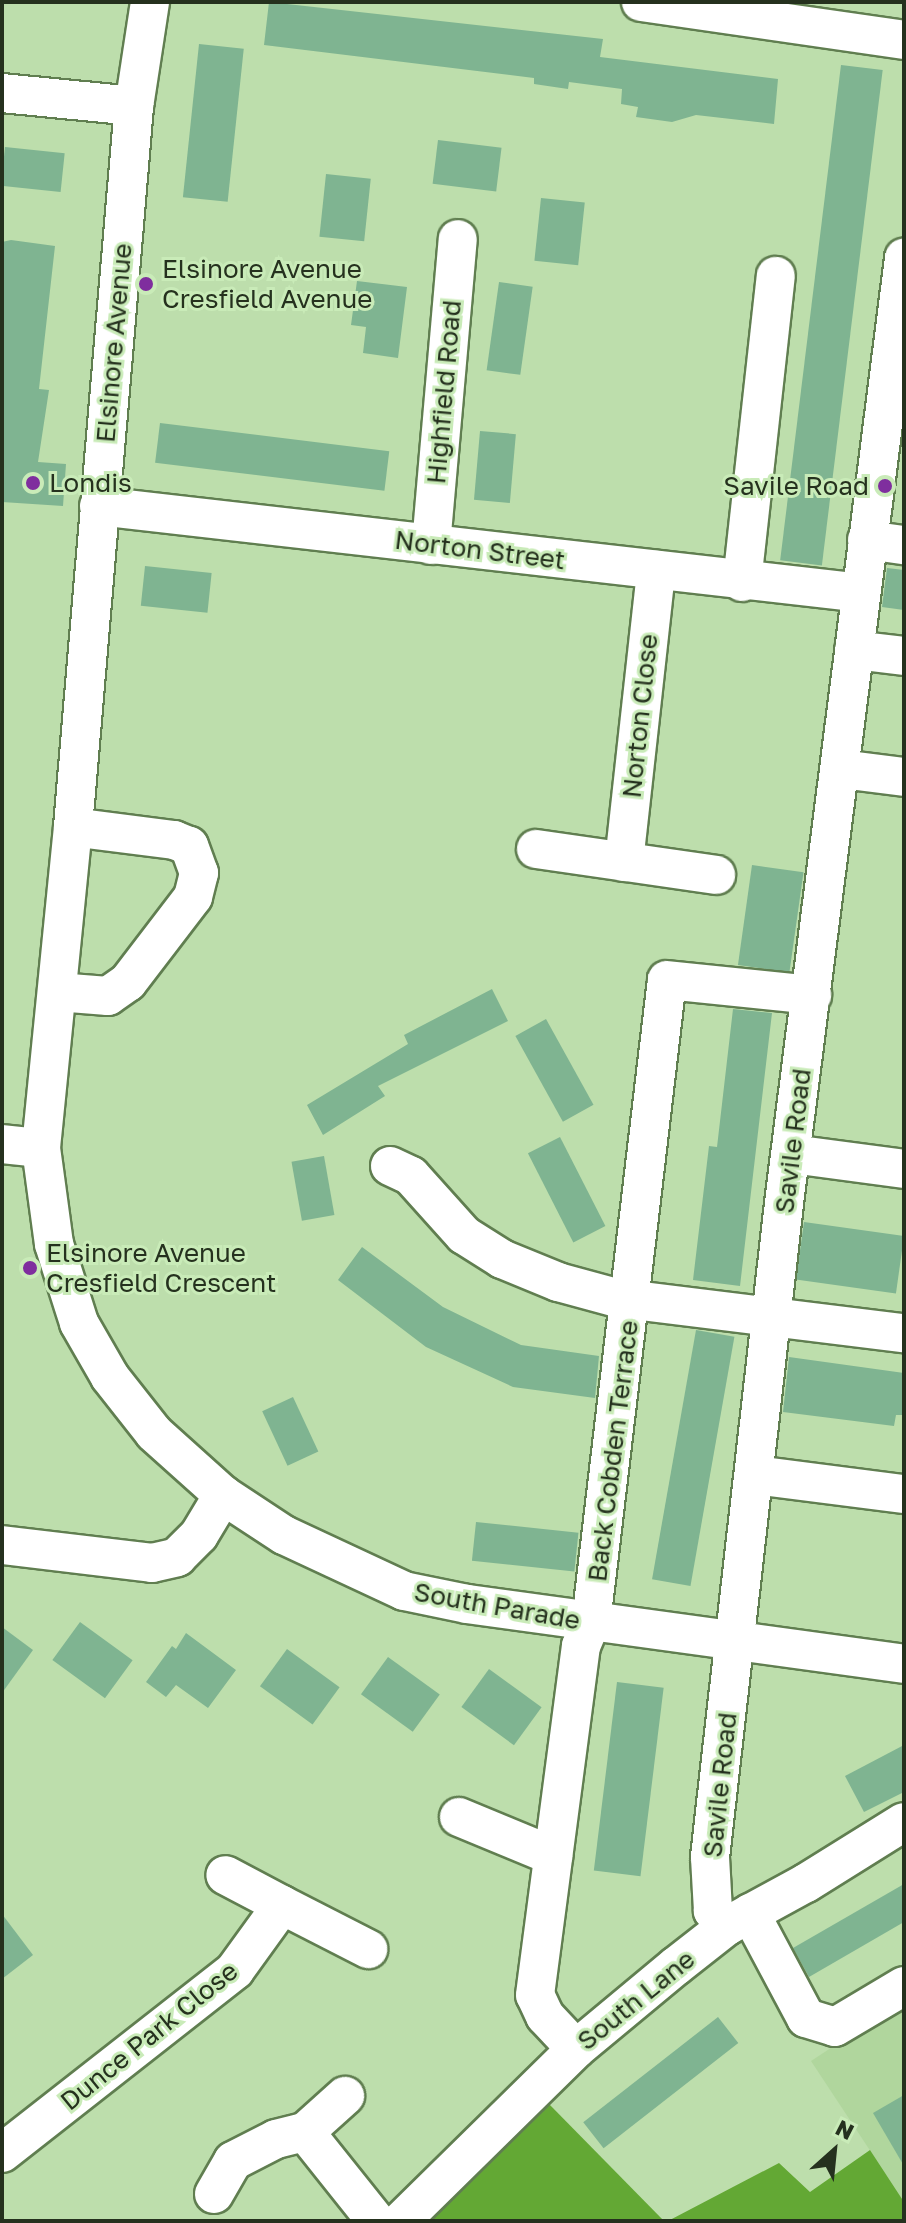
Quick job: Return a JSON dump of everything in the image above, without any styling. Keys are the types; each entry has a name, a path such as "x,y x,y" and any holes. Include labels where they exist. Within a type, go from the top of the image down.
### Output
{"street":[{"name":"Elsinore Avenue","path":"150,2 134,106 73,827 41,1148 54,1244 79,1323 110,1377 154,1433 223,1495"},
{"path":"663,4 904,40"},
{"path":"2,93 134,106"},
{"name":"Highfield Road","path":"431,545 458,239"},
{"name":"Savile Road","path":"904,258 891,444 867,540 772,1315 710,1857 713,1911 739,1919 806,2018 835,2027 904,1986"},
{"path":"742,582 776,276"},
{"name":"Norton Street","path":"99,506 742,582 861,593"},
{"path":"867,540 904,545"},
{"name":"Norton Close","path":"624,862 656,570"},
{"path":"854,650 904,656"},
{"path":"841,769 904,777"},
{"path":"57,992 108,996 128,982 193,897 199,873 189,846 174,840 73,827"},
{"path":"536,849 716,875"},
{"name":"Back Cobden Terrace","path":"576,2049 545,2016 535,1995 581,1646 591,1622 632,1299 655,1060 667,980 812,995"},
{"path":"2,1144 41,1148"},
{"path":"792,1154 904,1169"},
{"path":"390,1166 411,1176 464,1235 502,1259 558,1282 632,1299 904,1333"},
{"path":"755,1475 904,1494"},
{"path":"2,1545 152,1563 177,1557 199,1535 223,1495"},
{"name":"South Parade","path":"223,1495 296,1541 404,1591 467,1604 904,1664"},
{"path":"459,1817 553,1856"},
{"name":"South Lane","path":"401,2221 576,2049 739,1919 806,1883 904,1822"},
{"path":"225,1875 368,1949"},
{"name":"Dunce Park Close","path":"2,2153 235,1970 282,1905"},
{"path":"214,2194 233,2161 276,2139 305,2132 345,2096"},
{"path":"305,2132 376,2221"}],"shaded area":[{"path":"904,2000 904,2202 811,2061"}],"green space":[{"path":"549,2104 664,2221 410,2221 506,2128"},
{"path":"870,2150 904,2202 904,2221 668,2221 779,2163 810,2192"}],"building":[{"path":"269,2 603,39 600,57 778,79 774,124 696,115 672,122 636,117 638,107 621,104 622,89 569,82 568,89 534,84 534,78 264,45"},
{"path":"199,44 244,49 228,202 183,197"},
{"path":"841,65 883,70 822,565 780,560"},
{"path":"438,140 502,148 496,191 433,184"},
{"path":"5,147 65,153 61,192 2,186"},
{"path":"326,174 371,179 364,241 319,237"},
{"path":"541,198 585,203 578,265 534,261"},
{"path":"11,240 55,246 39,389 49,390 38,462 66,464 63,506 2,502 2,242"},
{"path":"357,281 407,287 398,358 363,353 366,327 351,325"},
{"path":"499,282 533,287 520,375 487,370"},
{"path":"160,423 389,451 384,491 155,463"},
{"path":"480,431 516,434 510,503 474,500"},
{"path":"145,566 212,573 207,613 141,606"},
{"path":"887,568 904,570 904,610 882,607"},
{"path":"752,865 803,872 789,972 738,965"},
{"path":"492,989 508,1021 378,1086 385,1096 323,1135 307,1105 408,1044 404,1035"},
{"path":"733,1009 772,1013 740,1286 693,1280 709,1146 717,1147"},
{"path":"546,1019 594,1105 563,1122 515,1036"},
{"path":"560,1137 605,1226 573,1242 528,1153"},
{"path":"324,1156 334,1215 302,1221 292,1162"},
{"path":"804,1222 904,1236 896,1293 796,1279"},
{"path":"362,1247 443,1307 521,1345 599,1356 595,1398 513,1387 426,1347 338,1280"},
{"path":"696,1330 734,1337 690,1586 652,1579"},
{"path":"789,1357 904,1373 904,1415 896,1415 894,1426 783,1412"},
{"path":"293,1397 318,1451 288,1466 262,1411"},
{"path":"476,1522 578,1533 574,1572 472,1561"},
{"path":"80,1622 133,1660 105,1698 52,1660"},
{"path":"2,1627 33,1650 2,1693"},
{"path":"186,1633 236,1670 208,1708 176,1685 166,1697 146,1682 172,1646 176,1649"},
{"path":"287,1649 340,1687 313,1724 260,1686"},
{"path":"388,1657 440,1695 413,1732 361,1694"},
{"path":"489,1669 542,1707 514,1745 461,1707"},
{"path":"617,1682 664,1688 640,1876 594,1871"},
{"path":"904,1745 904,1792 864,1812 845,1776"},
{"path":"904,1884 904,1922 809,1977 793,1948"},
{"path":"2,1914 33,1955 2,1979"},
{"path":"718,2017 738,2043 604,2148 583,2122"},
{"path":"904,2095 904,2166 873,2113"}],"place":[{"name":"Elsinore Avenue Cresfield Avenue","path":"146,284"},
{"name":"Londis","path":"33,483"},
{"name":"Savile Road","path":"885,486"},
{"name":"Elsinore Avenue Cresfield Crescent","path":"30,1268"}]}
